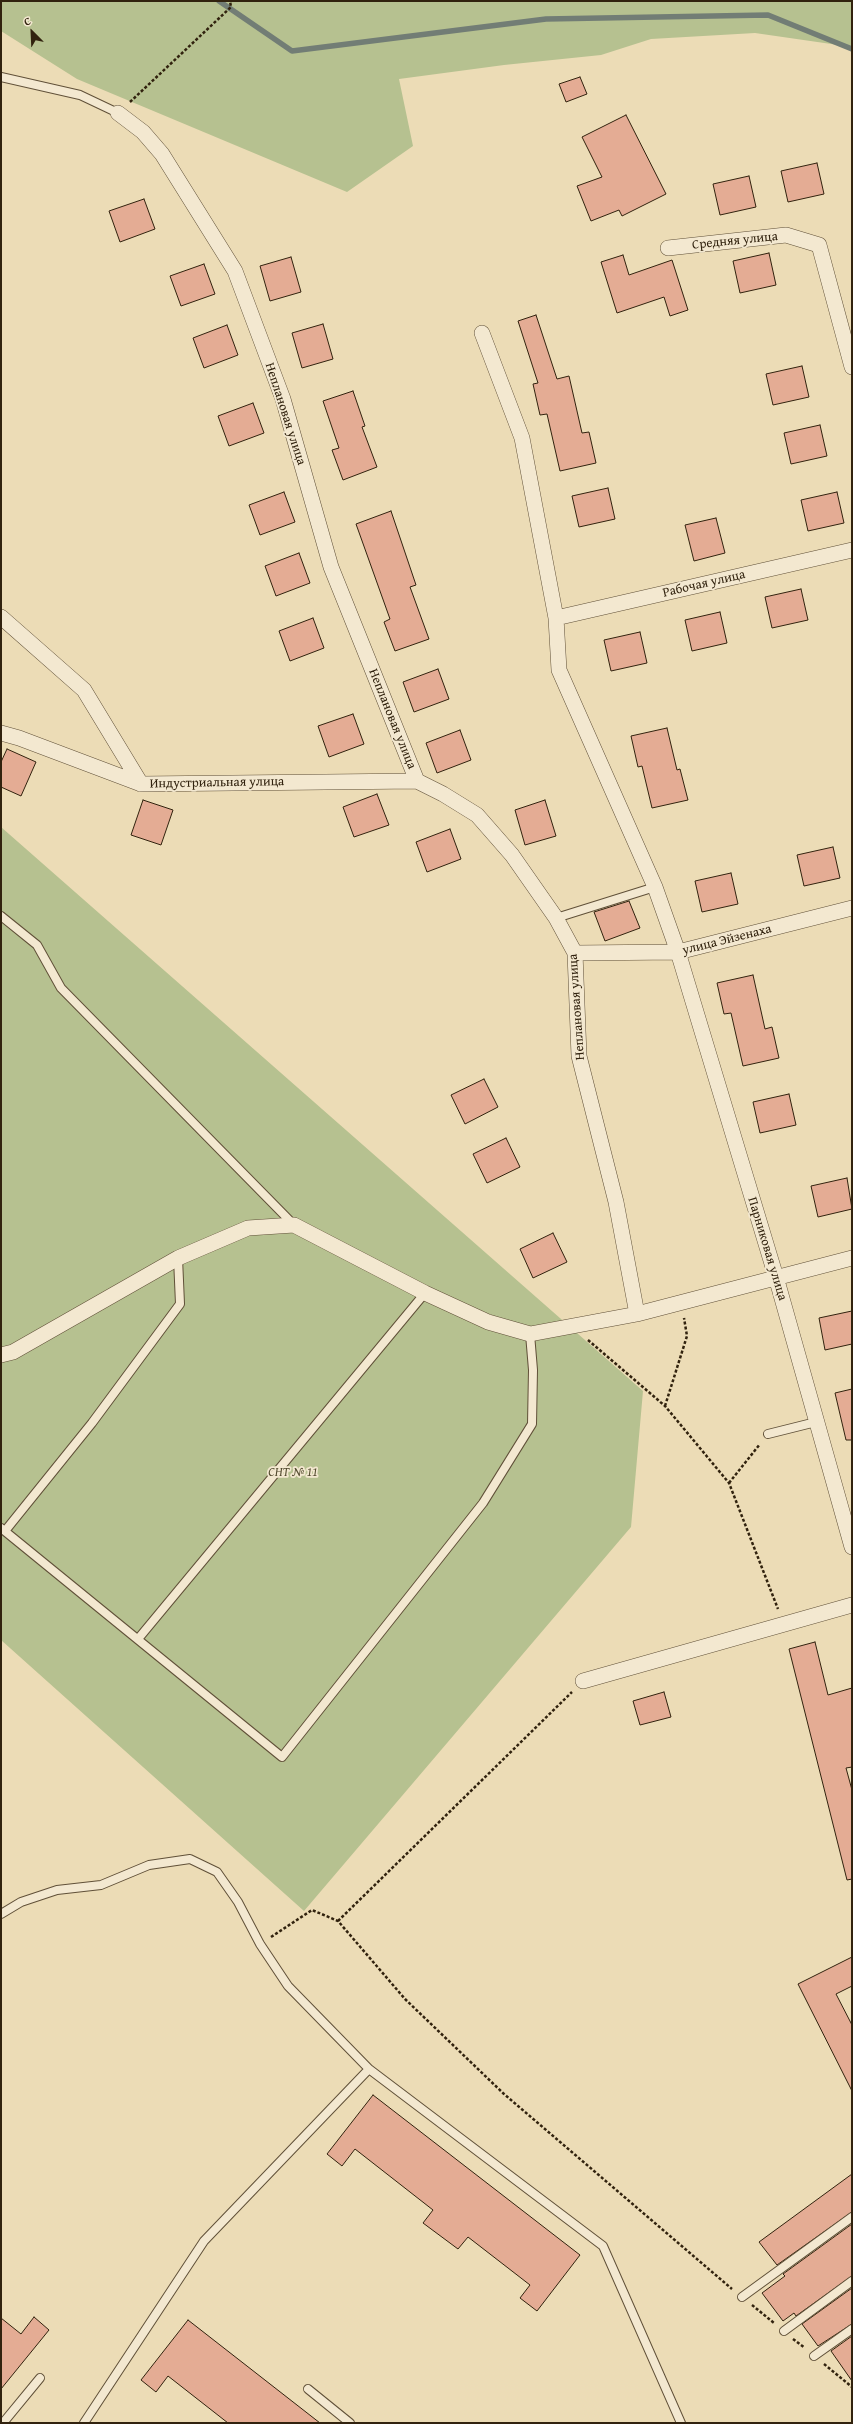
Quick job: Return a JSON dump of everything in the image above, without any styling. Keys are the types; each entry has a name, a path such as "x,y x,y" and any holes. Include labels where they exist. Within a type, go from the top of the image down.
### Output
{"street":[{"name":"Неплановая улица","path":"118,113 143,132 162,154 235,271 283,399 331,567 417,781 443,794 477,815 512,855 556,918 575,953 578,1056 616,1202 637,1314"},
{"name":"Средняя улица","path":"668,248 786,236 819,245 852,367"},
{"name":"Парниковая улица","path":"482,333 522,438 556,618 559,670 655,887 678,952 776,1277 852,1547"},
{"name":"Рабочая улица","path":"556,618 852,550"},
{"name":"Индустриальная улица","path":"1,617 84,690 142,784 417,781"},
{"path":"1,733 19,738 142,784"},
{"name":"улица Эйзенаха","path":"575,953 678,952 852,908"},
{"path":"1,1355 13,1352 178,1258 248,1228 294,1225 425,1293 488,1322 530,1334 637,1314 852,1258"},
{"path":"583,1681 852,1605"}],"lane":[{"path":"1,77 80,95 118,113"},
{"path":"556,918 655,887"},
{"path":"1,916 37,945 61,988 294,1225"},
{"path":"178,1258 180,1304 92,1424 3,1530 282,1757 483,1503 532,1424 533,1370 530,1334"},
{"path":"138,1639 425,1293"},
{"path":"768,1434 816,1422"},
{"path":"1,1914 21,1902 57,1890 101,1885 149,1865 190,1859 217,1872 238,1902 260,1944 288,1986 368,2069 603,2246 681,2423"},
{"path":"84,2423 204,2241 368,2069"},
{"path":"742,2296 852,2217"},
{"path":"784,2331 852,2281"},
{"path":"814,2356 852,2329"},
{"path":"3,2423 40,2378"},
{"path":"308,2389 350,2423"}],"path":[{"path":"118,113 231,7 230,1"},
{"path":"665,1406 687,1336 682,1302"},
{"path":"580,1325 588,1341 665,1406 729,1483 784,1624"},
{"path":"729,1483 768,1434"},
{"path":"338,1921 583,1681"},
{"path":"260,1944 312,1910 338,1921 406,1999 504,2094 742,2296 852,2387"}],"green space":[{"path":"1,1 852,1 852,47 755,33 651,39 601,55 504,65 399,79 413,146 347,192 77,79 1,31"},
{"name":"СНТ № 11","path":"1,827 643,1391 631,1527 304,1911 1,1640"}],"building":[{"path":"580,77 587,94 566,102 559,84"},
{"path":"626,115 666,194 622,216 619,210 591,221 577,186 602,177 582,137"},
{"path":"817,163 824,194 788,202 781,171"},
{"path":"749,176 756,207 720,215 713,184"},
{"path":"144,199 155,229 120,242 109,211"},
{"path":"769,253 776,285 740,293 733,261"},
{"path":"623,255 629,275 672,260 688,310 670,316 664,297 617,313 601,262"},
{"path":"291,257 301,292 270,301 260,266"},
{"path":"204,264 215,294 181,306 170,276"},
{"path":"536,315 557,379 569,376 582,433 589,432 596,463 560,471 547,414 540,415 533,384 538,383 518,321"},
{"path":"323,324 333,359 302,368 292,333"},
{"path":"227,325 238,355 204,368 193,338"},
{"path":"802,366 809,397 773,405 766,374"},
{"path":"353,391 365,426 362,427 377,467 343,480 332,450 339,448 323,401"},
{"path":"253,403 264,433 229,446 218,416"},
{"path":"820,425 827,456 791,464 784,433"},
{"path":"608,488 615,519 579,527 572,496"},
{"path":"284,492 295,522 260,535 249,505"},
{"path":"837,492 844,523 808,531 801,500"},
{"path":"391,511 416,585 410,587 429,639 395,651 384,622 390,619 356,524"},
{"path":"716,518 725,553 694,561 685,525"},
{"path":"299,553 310,583 276,596 265,566"},
{"path":"801,589 808,620 772,628 765,597"},
{"path":"720,612 727,643 692,651 685,620"},
{"path":"313,618 324,648 290,661 279,631"},
{"path":"640,632 647,663 611,671 604,640"},
{"path":"438,669 449,699 414,712 403,682"},
{"path":"353,714 364,744 329,757 318,726"},
{"path":"667,728 677,770 680,769 688,800 652,808 642,766 638,767 631,736"},
{"path":"460,730 471,760 437,773 426,743"},
{"path":"7,749 36,762 21,796 1,787 1,762"},
{"path":"377,794 389,825 354,837 343,807"},
{"path":"143,800 173,810 161,845 131,835"},
{"path":"545,800 556,836 525,845 515,810"},
{"path":"450,829 461,859 427,872 416,842"},
{"path":"833,847 840,878 804,886 797,855"},
{"path":"731,873 738,904 702,912 695,881"},
{"path":"629,901 640,928 605,941 594,912"},
{"path":"753,975 765,1029 772,1027 779,1058 743,1066 731,1013 724,1014 717,983"},
{"path":"484,1079 498,1107 465,1124 451,1095"},
{"path":"789,1094 796,1125 760,1133 753,1102"},
{"path":"506,1138 520,1167 487,1183 473,1154"},
{"path":"847,1178 852,1209 818,1217 811,1186"},
{"path":"553,1233 567,1262 533,1278 520,1249"},
{"path":"852,1311 852,1344 825,1350 819,1318"},
{"path":"852,1389 852,1440 846,1440 835,1393"},
{"path":"815,1642 828,1695 852,1688 852,1767 846,1768 852,1790 852,1879 847,1880 789,1649"},
{"path":"664,1692 671,1717 640,1725 633,1701"},
{"path":"852,1957 852,1986 836,1994 852,2025 852,2091 798,1984"},
{"path":"373,2095 580,2255 537,2311 520,2298 530,2285 468,2237 458,2249 423,2223 433,2210 355,2149 342,2166 327,2154"},
{"path":"852,2174 852,2212 777,2265 759,2242"},
{"path":"852,2224 852,2276 796,2316 794,2313 783,2321 762,2293 785,2276 783,2274"},
{"path":"852,2288 852,2324 818,2346 802,2324"},
{"path":"34,2317 49,2330 1,2389 1,2318 21,2334"},
{"path":"188,2320 320,2423 228,2423 168,2376 156,2392 141,2380"},
{"path":"852,2336 852,2381 831,2351"}],"waterway":[{"path":"219,1 292,51 546,19 768,15 852,49"}]}
